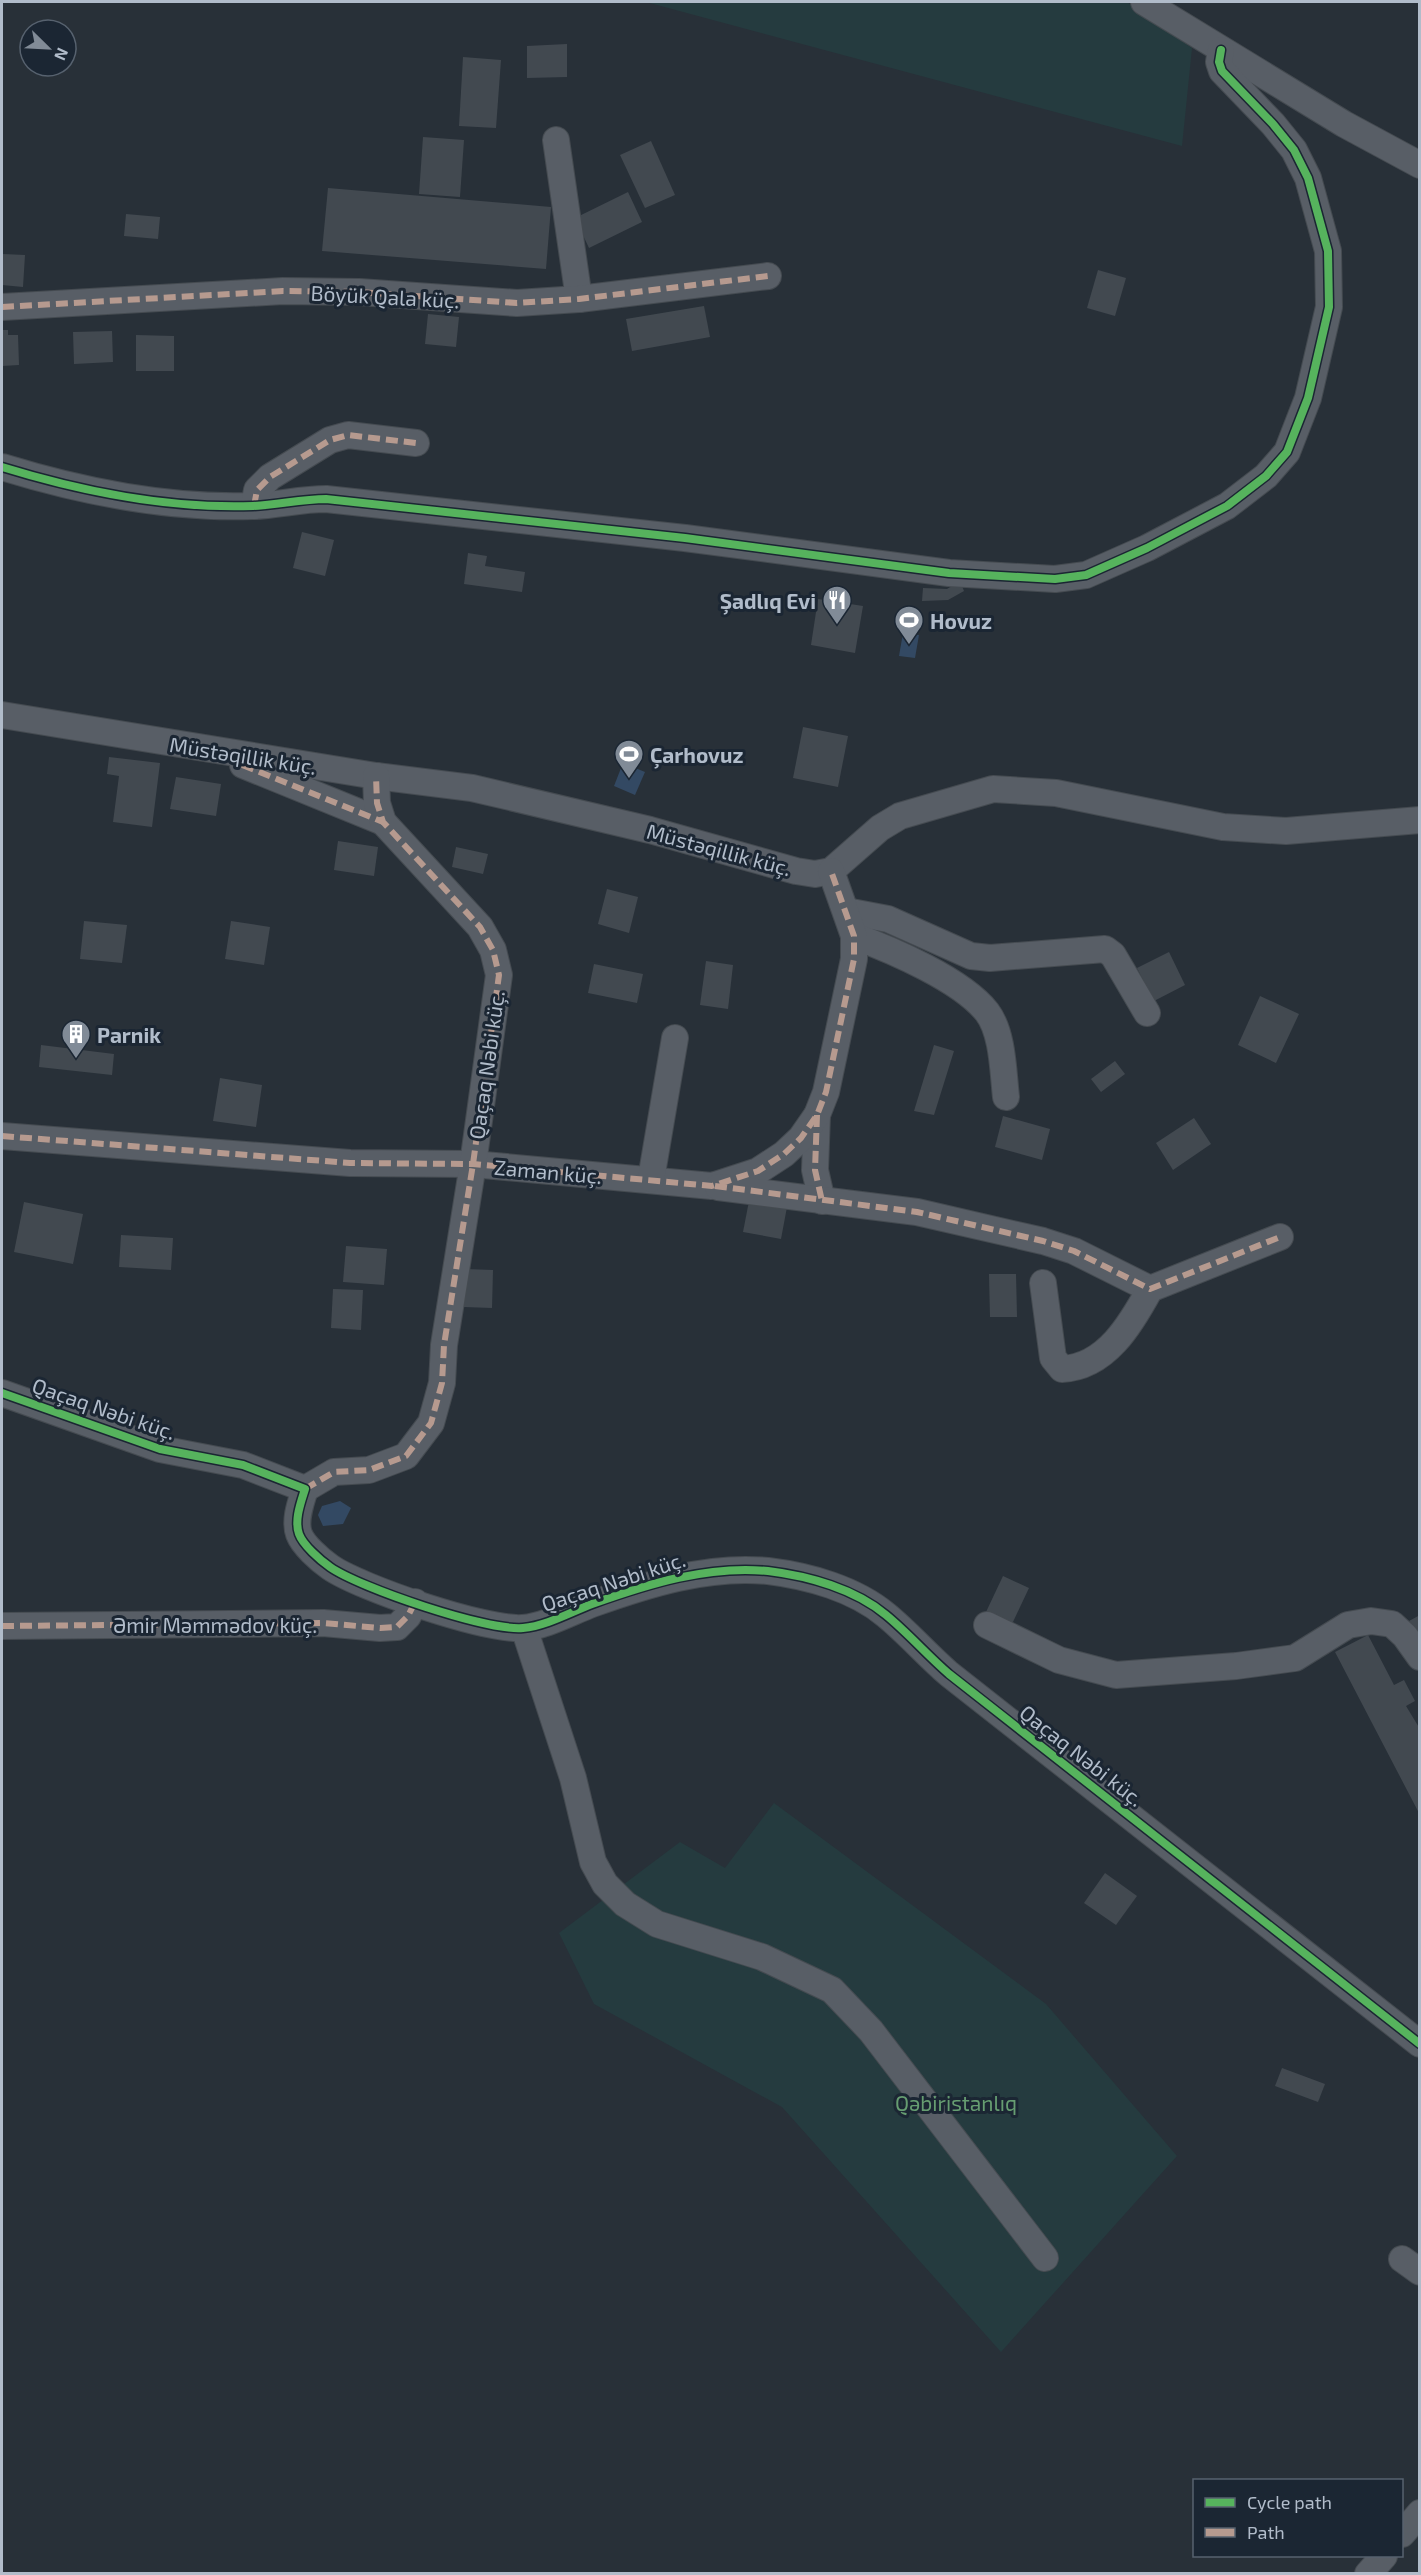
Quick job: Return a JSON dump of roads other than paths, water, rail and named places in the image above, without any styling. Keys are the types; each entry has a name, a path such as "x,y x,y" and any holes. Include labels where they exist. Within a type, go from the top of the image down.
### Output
{"street":[{"path":"1144,2 1344,124 1419,165"},
{"path":"2,467 161,504 254,506 306,499 326,499 684,538 949,573 1055,579 1086,575 1147,548 1227,506 1266,476 1287,452 1308,398 1329,307 1328,251 1308,178 1293,150 1273,124 1222,71 1219,62 1221,50"},
{"path":"556,140 579,299"},
{"name":"Böyük Qala küç.","path":"2,307 272,291 358,292 517,303 579,299 768,276"},
{"path":"254,506 257,490 270,477 330,440 348,435 416,444"},
{"name":"Müstəqillik küç.","path":"2,715 376,776 472,788 650,830 796,871 815,874 831,871"},
{"path":"229,753 240,764 383,822"},
{"path":"376,776 377,803 383,822"},
{"path":"831,871 880,828 900,816 993,789 1056,793 1224,827 1275,831 1419,820"},
{"name":"Qaçaq Nəbi küç.","path":"383,822 480,927 493,950 499,975 473,1164 444,1345 442,1383 431,1423 406,1456 369,1470 334,1472 305,1489 299,1510 299,1534 311,1550 330,1567 415,1602 473,1621 524,1628 628,1591 700,1572 768,1571 828,1585 858,1596 886,1615 959,1681 1419,2044"},
{"name":"Zaman küç.","path":"2,1136 350,1163 473,1164 712,1186 758,1171 784,1154 801,1138 817,1115 826,1092 848,998 854,959 854,936 831,871"},
{"path":"846,910 888,919 971,956 990,958 1105,949 1113,955 1147,1013"},
{"path":"854,936 914,962 967,994 987,1012 997,1033 1006,1097"},
{"path":"651,1179 675,1038"},
{"path":"817,1115 815,1170 822,1201"},
{"path":"712,1186 917,1212 1043,1241 1074,1251 1150,1289"},
{"path":"1043,1282 1053,1358 1062,1369 1078,1368 1109,1347 1129,1328 1150,1289 1280,1237"},
{"name":"Qaçaq Nəbi küç.","path":"2,1394 160,1449 243,1465 305,1489"},
{"name":"Əmir Məmmədov küç.","path":"2,1626 323,1623 380,1628 397,1626 408,1616 415,1602"},
{"path":"987,1625 1059,1660 1116,1675 1236,1666 1295,1658 1348,1625 1371,1621 1392,1624 1419,1657"},
{"path":"524,1628 573,1778 593,1862 604,1884 625,1904 657,1924 707,1942 762,1957 832,1990 871,2031 1045,2258"},
{"path":"1403,2532 1419,2513"},
{"path":"1368,2574 1383,2557"}],"water":[{"name":"Hovuz","path":"903,633 919,635 915,658 899,656"},
{"name":"Çarhovuz","path":"623,763 645,772 635,795 614,786"},
{"path":"340,1501 351,1508 343,1524 323,1526 318,1515 322,1506"}],"place":[{"name":"Şadlıq Evi","path":"837,626"},
{"name":"Hovuz","path":"909,646"},
{"name":"Çarhovuz","path":"629,780"},
{"name":"Parnik","path":"76,1060"}],"park label":[{"name":"Qəbiristanlıq","path":"956,2102"}]}
